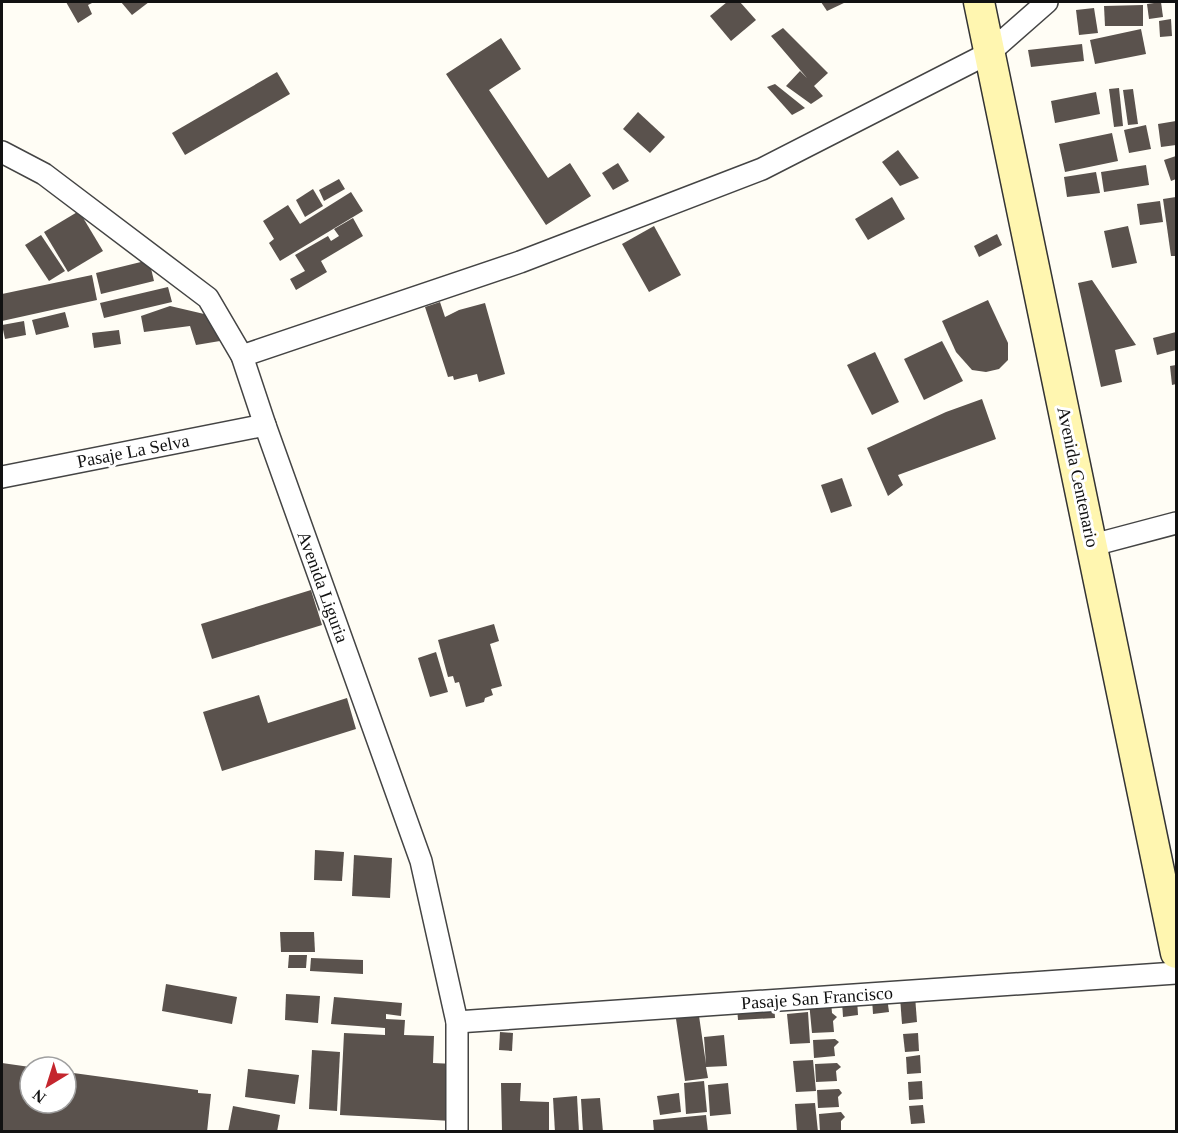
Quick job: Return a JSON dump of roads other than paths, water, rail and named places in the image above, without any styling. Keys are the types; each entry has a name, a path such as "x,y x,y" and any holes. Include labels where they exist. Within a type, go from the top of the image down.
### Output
{"main road":[{"name":"Avenida Centenario","path":"979,2 1176,953"}],"street":[{"path":"242,356 520,262 762,169 989,53 1047,2"},
{"name":"Avenida Liguria","path":"2,152 44,174 208,298 242,356 422,861 457,1022 456,1131"},
{"name":"Pasaje La Selva","path":"2,477 265,425"},
{"path":"1093,545 1176,523"},
{"name":"Pasaje San Francisco","path":"457,1022 1176,973"}]}
